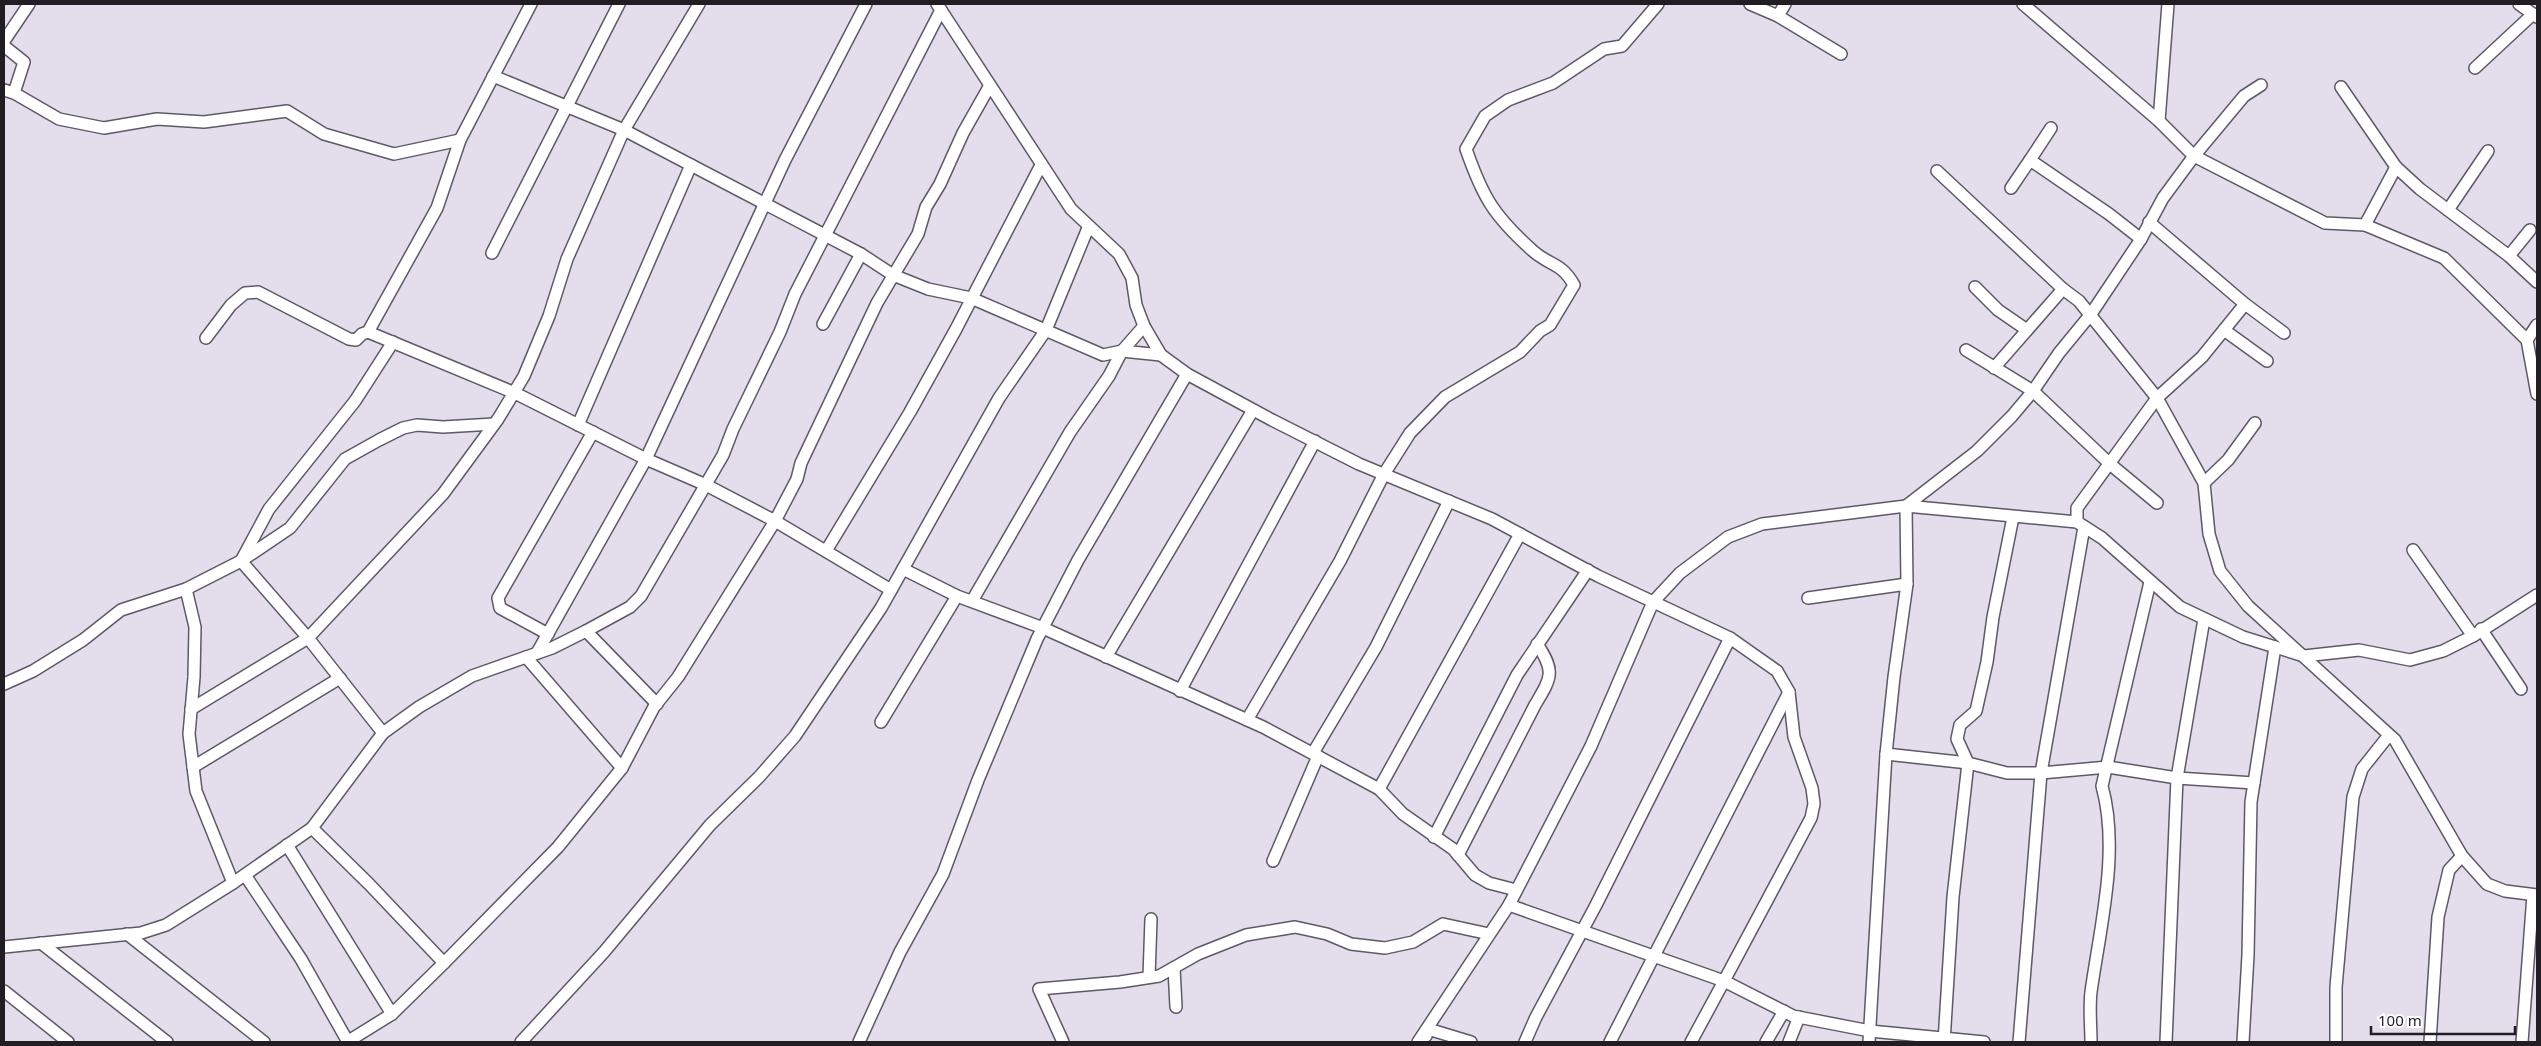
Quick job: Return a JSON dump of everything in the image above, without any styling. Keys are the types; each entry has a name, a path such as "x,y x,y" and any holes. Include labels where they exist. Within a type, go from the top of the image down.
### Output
{"street":[{"path":"4,41 29,4"},
{"path":"368,332 437,208 460,140 531,4"},
{"path":"492,253 619,4"},
{"path":"191,709 308,638 443,494 494,424 515,393 549,316 552,298 567,259 624,130 699,4"},
{"path":"532,655 548,634 646,459 765,203 866,4"},
{"path":"1247,720 1340,560 1384,474 1410,433 1445,397 1520,352 1540,331 1550,325 1574,285 1567,272 1535,253 1495,213 1480,188 1466,149 1476,128 1485,116 1508,100 1553,83 1604,49 1622,46 1658,4"},
{"path":"1750,4 1778,16 1842,54"},
{"path":"1778,16 1785,4"},
{"path":"2022,4 2158,121 2194,156 2325,222 2365,225 2444,258 2527,340 2537,394"},
{"path":"2158,121 2168,4"},
{"path":"2475,68 2535,16 2519,4"},
{"path":"939,7 989,87 1071,210 1088,228 1119,254 1132,278 1136,305 1144,326 1161,355 1187,374 1315,442 1520,534 1588,570 1730,638 1777,670 1789,692 1794,737 1812,788 1814,804 1810,818 1691,1042"},
{"path":"4,947 141,933 166,925 233,884 312,828 383,733 419,707 472,676 532,655 586,631 630,607 641,596 723,455 733,429 780,332 795,294 826,236 939,7"},
{"path":"4,46 24,62 9,92 59,119 104,128 157,119 204,122 287,111 324,134 394,154 460,140"},
{"path":"493,76 624,130 860,254 893,275 928,289 971,298 1103,355 1122,351 1161,355"},
{"path":"1906,506 1977,451 2012,416 2090,314 2141,239 2164,198 2194,156 2244,96 2261,85"},
{"path":"244,875 301,959 348,1042 392,1014 558,847 622,768 657,704 678,677 775,521 797,479 801,463 877,303 918,234 926,207 940,184 963,133 989,87"},
{"path":"2341,87 2396,167 2420,189 2509,256 2537,282"},
{"path":"2011,188 2051,128"},
{"path":"2448,210 2488,151"},
{"path":"2030,160 2109,214 2141,239"},
{"path":"578,425 691,165"},
{"path":"826,551 910,412 1041,165"},
{"path":"2365,225 2396,167"},
{"path":"1937,171 2063,289 2079,301 2157,398 2204,483 2209,534 2220,571 2248,606 2395,740 2462,856 2486,884 2505,891 2535,895 2522,1042"},
{"path":"2149,222 2245,304 2284,333"},
{"path":"521,1042 604,952 697,840 759,777 795,736 891,590 999,398 1046,330 1088,228"},
{"path":"2509,256 2530,230"},
{"path":"823,324 860,254"},
{"path":"1975,287 1998,310 2027,330"},
{"path":"1994,368 2063,289"},
{"path":"206,338 231,305 245,293 252,292 258,292 349,339 356,340 362,334 368,332 515,393 646,459 706,485 775,521 891,590"},
{"path":"2019,1042 2041,773 2081,525 2077,508 2157,398 2202,357 2245,304"},
{"path":"2527,340 2537,324"},
{"path":"972,601 1070,432 1109,376 1122,351 1144,326"},
{"path":"2224,330 2267,361"},
{"path":"241,561 269,509 355,401 393,342"},
{"path":"1966,350 2033,391 2110,464 2157,503"},
{"path":"859,1042 900,952 944,874 978,780 1043,628 1078,560 1187,374"},
{"path":"1106,658 1253,410"},
{"path":"4,684 41,666 83,640 121,610 186,589 241,561 290,528 345,459 379,440 403,428 418,425 443,427 494,424"},
{"path":"2204,483 2228,460 2255,424"},
{"path":"548,634 500,608 498,598 593,432"},
{"path":"1180,691 1315,442"},
{"path":"1273,861 1316,755 1376,647 1449,501"},
{"path":"1870,1036 1886,754 1894,676 1907,584 1906,506"},
{"path":"1418,1042 1509,904 1592,746 1653,602 1680,573 1728,537 1762,524 1906,506 2081,525 2102,538 2180,607 2243,637 2304,656 2359,650 2410,660 2443,651 2537,595"},
{"path":"1944,1040 1953,897 1968,764 1957,738 1960,724 1976,711 1988,662 1992,617 2013,517"},
{"path":"1379,789 1520,534"},
{"path":"2413,550 2521,689"},
{"path":"241,561 308,638 383,733"},
{"path":"903,569 957,596 1043,628 1247,720 1316,755 1379,789 1403,814 1458,856 1475,875 1516,890"},
{"path":"1434,837 1517,675 1588,570"},
{"path":"2091,1042 2091,994 2102,932 2109,841 2107,803 2102,786 2150,582"},
{"path":"1808,598 1907,584"},
{"path":"186,589 194,627 189,734 196,791 233,884"},
{"path":"881,722 957,596"},
{"path":"2166,1042 2177,778 2204,619"},
{"path":"586,631 657,704"},
{"path":"1525,1042 1580,930 1596,905 1730,638"},
{"path":"1458,856 1548,683 1551,671 1547,659 1537,644"},
{"path":"2243,1042 2248,955 2251,802 2275,647"},
{"path":"532,655 622,768"},
{"path":"193,766 340,678"},
{"path":"1610,1042 1789,692"},
{"path":"2336,1042 2336,987 2353,797 2362,769 2389,735"},
{"path":"1886,754 1968,764 2007,773 2041,773 2108,767 2177,778 2254,783"},
{"path":"312,828 369,884 444,963"},
{"path":"287,845 392,1014"},
{"path":"2430,1042 2438,917 2449,870 2462,856"},
{"path":"1509,904 1724,981 1784,1012 1799,1017 1870,1036 1984,1042"},
{"path":"1149,977 1151,919"},
{"path":"1063,1042 1039,988 1120,982 1159,976 1198,954 1246,935 1296,927 1327,934 1351,944 1385,948 1413,942 1443,924 1489,934"},
{"path":"127,934 264,1042"},
{"path":"41,942 167,1042"},
{"path":"1174,968 1176,1007"},
{"path":"4,991 68,1042"},
{"path":"1766,1042 1784,1012"},
{"path":"1789,1042 1799,1017"},
{"path":"1424,1042 1428,1029"},
{"path":"1428,1029 1471,1042"}]}
